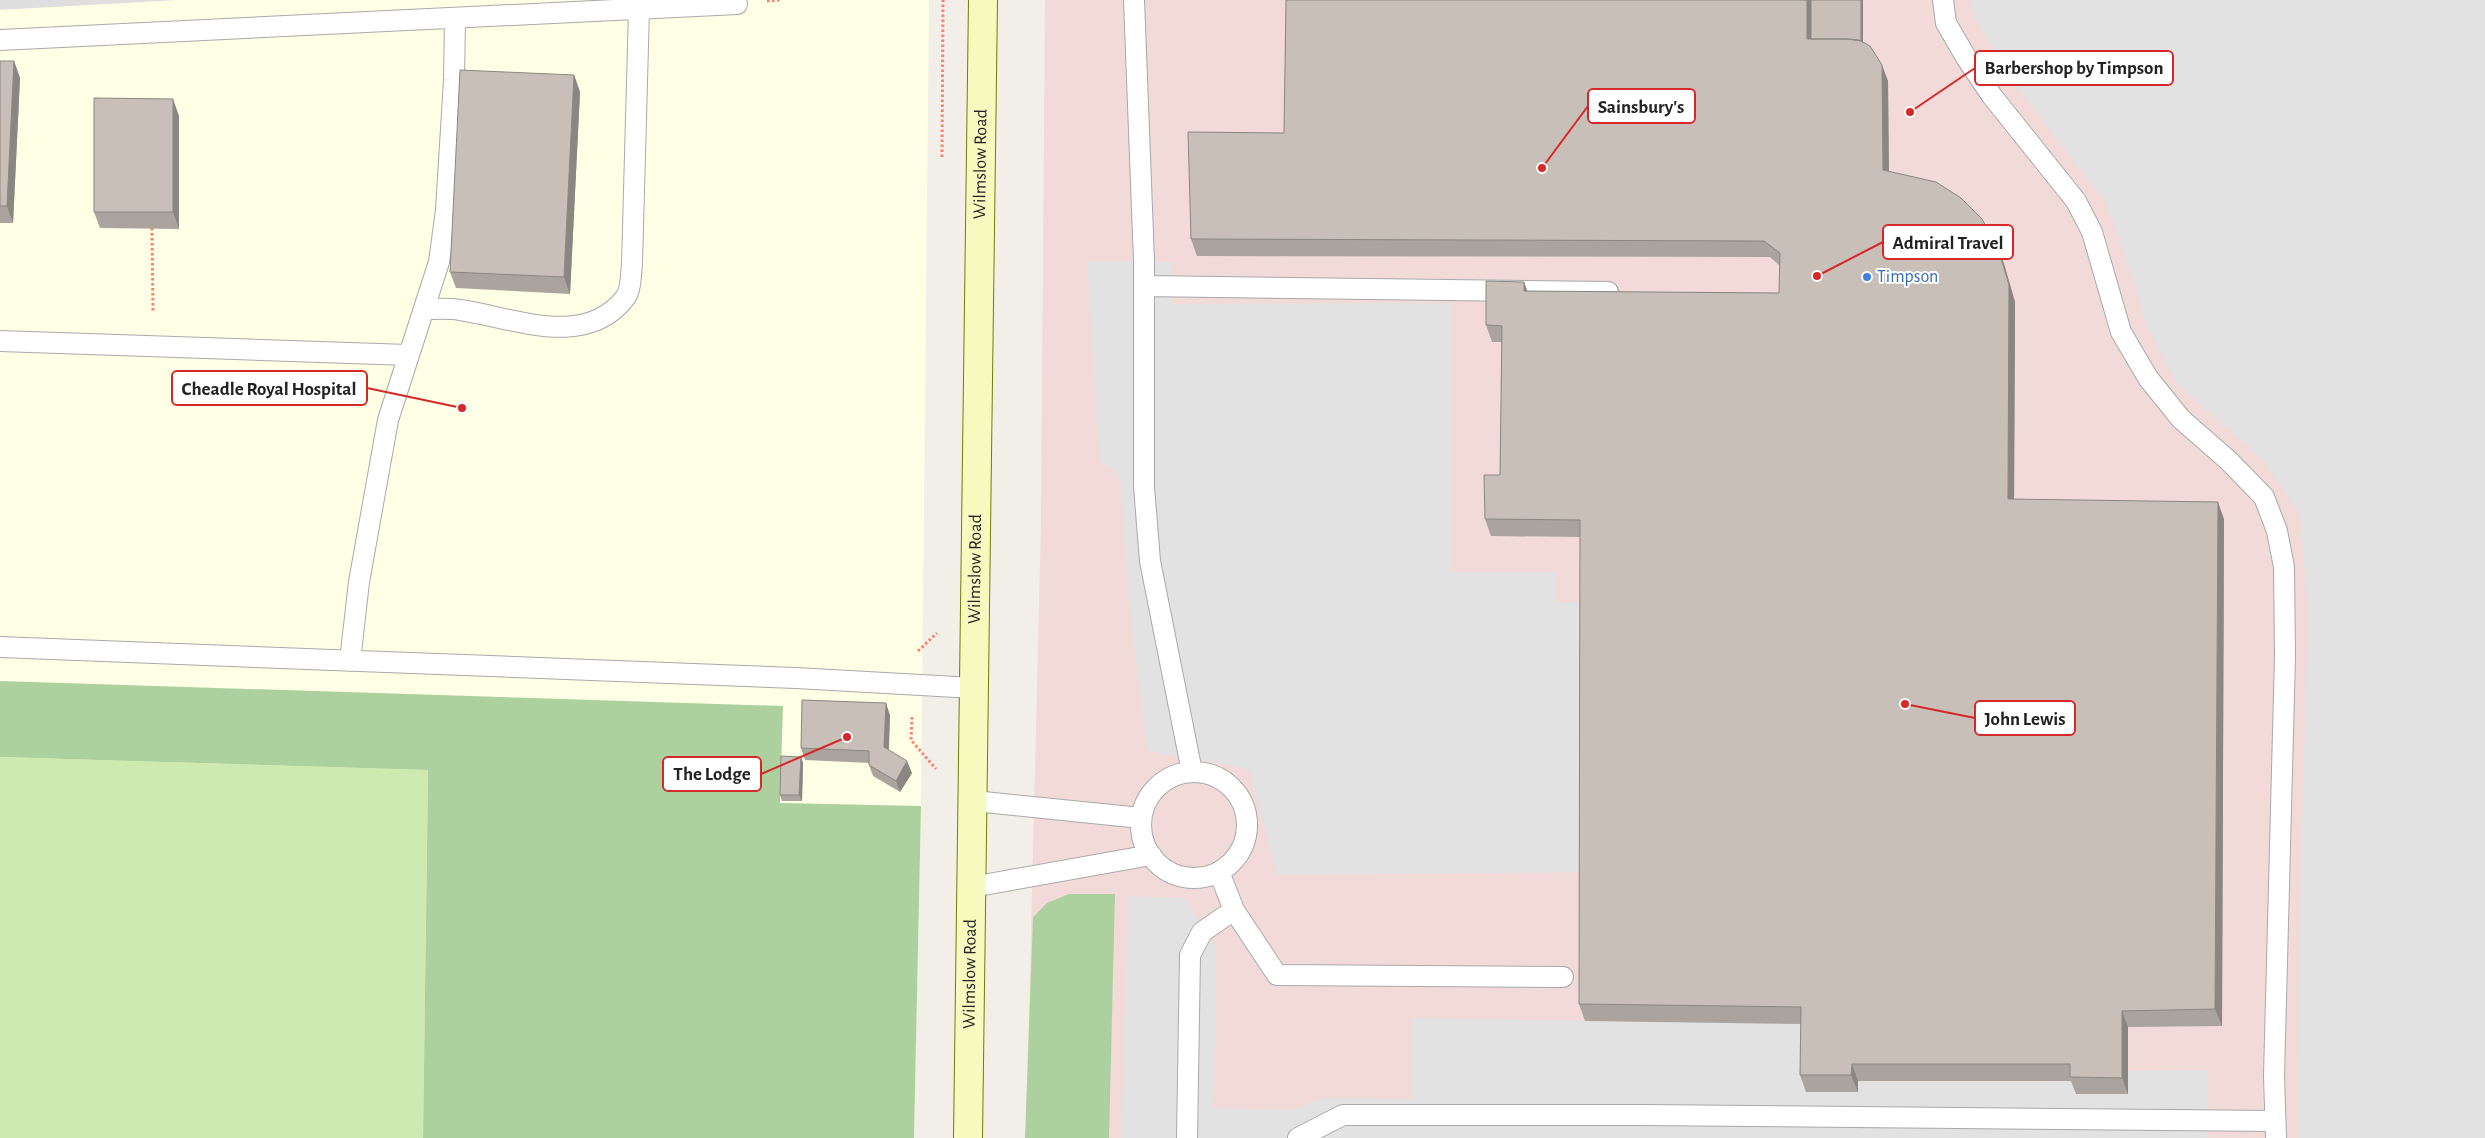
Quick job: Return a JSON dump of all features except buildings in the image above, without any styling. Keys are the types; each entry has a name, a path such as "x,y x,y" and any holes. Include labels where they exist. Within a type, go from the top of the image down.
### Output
{"main road":[{"name":"Wilmslow Road","path":"968,1138 974,801 983,0"}],"lane":[{"path":"1134,0 1144,286 1144,487 1150,561 1192,772"},
{"path":"1298,1138 1343,1116 1655,1115 2275,1130 2285,656 2284,567 2277,531 2264,496 2229,461 2181,419 2148,378 2121,332 2092,232 2076,201 1992,96 1967,59 1946,22 1943,0"},
{"path":"0,40 737,4"},
{"path":"425,309 459,310 512,322 546,327 580,324 606,314 627,296 632,264 639,8"},
{"path":"350,661 358,582 388,420 439,262 446,210 454,80 455,18"},
{"path":"1144,286 1624,292"},
{"path":"0,341 408,355"},
{"path":"0,647 974,688"},
{"path":"1192,772 1206,773 1230,785 1238,794 1248,820 1247,835 1242,850 1232,863 1219,872 1204,877 1172,874 1159,865 1151,855 1142,837 1141,818 1147,800 1158,785 1174,775 1192,772"},
{"path":"974,801 1141,818"},
{"path":"972,886 1151,855"},
{"path":"1219,872 1234,910 1277,975 1563,978"},
{"path":"1187,1138 1190,955 1202,932 1234,910"}],"path":[{"path":"152,228 153,346"}],"shaded area":[{"path":"0,0 181,0 0,10"},
{"path":"181,0 929,0 921,806 914,1138 0,1138 0,10"},
{"path":"1045,0 2485,0 2485,1138 1026,1138 1041,523"},
{"path":"1970,0 2485,0 2485,1138 2297,1138 2299,936 2308,610 2300,515 2264,461 2178,385 2146,325 2133,277 2105,201 2009,77 1977,22"},
{"path":"1087,261 1171,262 1171,304 1452,303 1451,572 1556,572 1556,602 1583,602 1583,872 1277,875 1249,769 1147,751 1129,604 1120,475 1099,461"},
{"path":"1128,896 1184,898 1216,945 1214,1108 1291,1110 1323,1098 1412,1099 1412,1018 1807,1024 1858,1081 2076,1081 2128,1071 2208,1070 2208,1138 1121,1138"}],"green space":[{"path":"0,681 783,706 780,803 921,806 914,1138 423,1138 428,770 0,757"},
{"path":"0,757 428,770 423,1138 0,1138"},
{"path":"1069,894 1115,894 1109,1138 1025,1138 1033,917 1047,903"}],"place":[{"name":"Barbershop by Timpson","path":"1910,112"},
{"name":"Sainsbury's","path":"1542,168"},
{"name":"Admiral Travel","path":"1817,276"},
{"name":"Timpson","path":"1867,277"},
{"name":"Cheadle Royal Hospital","path":"462,408"},
{"name":"John Lewis","path":"1905,704"},
{"name":"The Lodge","path":"847,737"}]}
